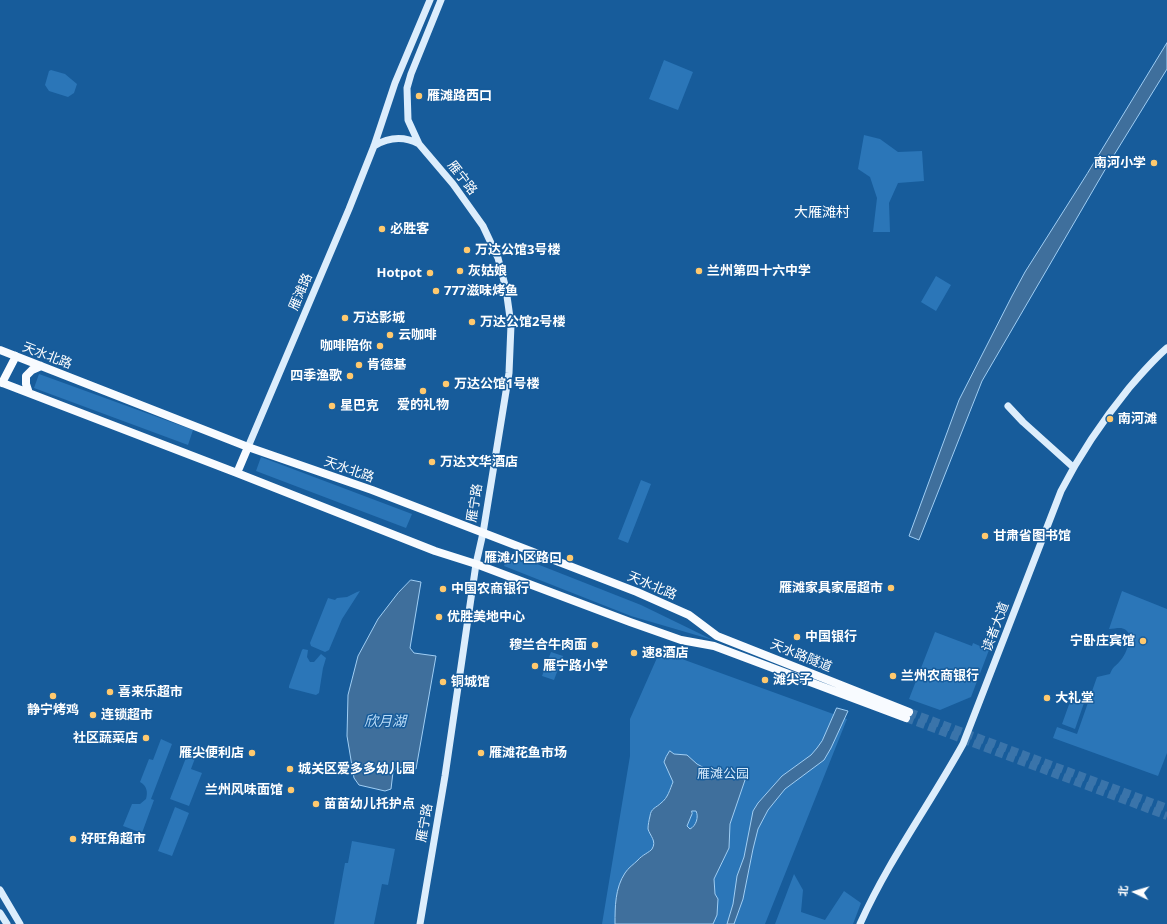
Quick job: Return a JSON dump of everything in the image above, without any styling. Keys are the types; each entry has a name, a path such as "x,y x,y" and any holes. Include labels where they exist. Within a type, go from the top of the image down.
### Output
{"main road":[{"name":"雁滩路","path":"248,447 374,146 395,83 430,0"},
{"name":"雁宁路","path":"420,924 444,783 476,564 483,533 509,373 511,325 506,289 498,258 483,226 453,184 419,144 408,120 407,88 411,74 441,0"},
{"path":"374,146 385,140 396,138 408,139 419,144"},
{"name":"读者大道","path":"860,924 870,901 886,873 964,744 1061,491 1073,467 1090,440 1116,405 1144,371 1167,348"},
{"name":"天水北路","path":"0,350 248,447 372,490 637,592 690,615"},
{"path":"16,356 1,382 30,392 435,551 476,564"},
{"path":"30,392 26,384 26,376 29,372 40,366"},
{"path":"1008,406 1023,422 1073,467"},
{"path":"237,473 248,447"},
{"name":"天水路隧道","path":"476,564 681,640 714,646 907,715 717,636 690,615"},
{"path":"0,890 20,924"},
{"path":"0,912 7,924"}],"green space":[{"path":"664,60 693,72 678,110 649,99"},
{"path":"51,70 65,74 77,84 74,93 68,97 49,91 45,85 49,71"},
{"path":"864,135 880,139 898,152 922,151 924,181 898,183 889,203 890,232 873,232 877,198 870,177 858,169"},
{"path":"936,276 951,285 936,311 921,302"},
{"path":"39,374 193,430 188,445 34,388"},
{"path":"261,457 412,514 406,528 256,471"},
{"path":"641,480 651,484 628,543 618,539"},
{"path":"509,553 641,605 713,640 631,616 504,566"},
{"path":"360,591 342,619 329,650 325,652 311,646 310,643 328,598 335,600 337,598 347,597"},
{"path":"1122,591 1167,609 1167,753 1158,776 1053,738 1057,727 1077,734 1097,677 1110,674 1125,653 1131,637 1129,633 1122,628 1109,629"},
{"path":"935,632 972,646 973,643 989,650 971,697 940,710 909,699"},
{"path":"303,649 308,650 307,657 310,662 314,662 321,654 326,658 319,693 316,695 289,688"},
{"name":"雁滩公园","path":"660,651 847,719 765,924 602,924 630,756 630,719"},
{"path":"551,652 563,656 554,680 542,676"},
{"path":"1071,699 1084,703 1075,729 1062,724"},
{"path":"161,739 172,744 151,799 154,800 142,833 123,826 132,804 140,804 146,799 146,789 140,782 149,759 153,760"},
{"path":"189,750 197,753 191,769 202,773 189,806 170,799"},
{"path":"175,807 189,813 172,856 158,851"},
{"path":"352,841 395,849 388,885 382,884 374,924 334,924 345,863 348,863"},
{"path":"794,874 803,890 801,912 825,920 844,891 861,903 853,924 775,924"}],"water":[{"path":"1167,43 1167,69 1106,168 982,381 919,540 909,536 959,400 1012,296 1025,272"},
{"name":"欣月湖","path":"411,580 421,582 410,648 414,653 436,656 416,769 397,767 393,772 391,789 385,791 359,785 354,778 347,736 348,695 358,656 378,619 398,593"},
{"path":"837,708 848,711 824,760 785,789 768,810 758,829 743,899 734,924 727,924 733,904 737,876 744,857 753,811 758,803 782,776 811,755 817,748 822,741"},
{"path":"670,751 674,754 687,755 697,764 710,771 723,774 736,773 745,780 730,824 729,848 714,879 715,894 718,899 717,915 713,924 615,924 616,898 619,885 626,871 652,849 654,843 648,829 651,813 665,799 673,782 664,762","holes":["692,811 696,811 696,821 694,826 690,829 687,826"]}],"tunnel":[{"path":"909,712 1167,808"},
{"path":"906,718 1167,816"}],"place":[{"name":"雁滩路西口","path":"419,96"},
{"name":"南河小学","path":"1154,163"},
{"name":"必胜客","path":"382,229"},
{"name":"万达公馆3号楼","path":"467,250"},
{"name":"灰姑娘","path":"460,271"},
{"name":"兰州第四十六中学","path":"699,271"},
{"name":"Hotpot","path":"430,273"},
{"name":"777滋味烤鱼","path":"436,291"},
{"name":"万达影城","path":"345,318"},
{"name":"万达公馆2号楼","path":"472,322"},
{"name":"云咖啡","path":"390,335"},
{"name":"咖啡陪你","path":"380,346"},
{"name":"肯德基","path":"359,365"},
{"name":"四季渔歌","path":"350,376"},
{"name":"万达公馆1号楼","path":"446,384"},
{"name":"爱的礼物","path":"423,391"},
{"name":"星巴克","path":"332,406"},
{"name":"南河滩","path":"1110,419"},
{"name":"万达文华酒店","path":"432,462"},
{"name":"甘肃省图书馆","path":"985,536"},
{"name":"雁滩小区路口","path":"570,558"},
{"name":"雁滩家具家居超市","path":"891,588"},
{"name":"中国农商银行","path":"443,589"},
{"name":"优胜美地中心","path":"439,617"},
{"name":"中国银行","path":"797,637"},
{"name":"宁卧庄宾馆","path":"1143,641"},
{"name":"穆兰合牛肉面","path":"595,645"},
{"name":"速8酒店","path":"634,653"},
{"name":"雁宁路小学","path":"535,666"},
{"name":"兰州农商银行","path":"893,676"},
{"name":"滩尖子","path":"765,680"},
{"name":"铜城馆","path":"443,682"},
{"name":"喜来乐超市","path":"110,692"},
{"name":"静宁烤鸡","path":"53,696"},
{"name":"大礼堂","path":"1047,698"},
{"name":"连锁超市","path":"93,715"},
{"name":"社区蔬菜店","path":"146,738"},
{"name":"雁尖便利店","path":"252,753"},
{"name":"雁滩花鱼市场","path":"481,753"},
{"name":"城关区爱多多幼儿园","path":"290,769"},
{"name":"兰州风味面馆","path":"291,790"},
{"name":"苗苗幼儿托护点","path":"316,804"},
{"name":"好旺角超市","path":"73,839"}],"district":[{"name":"大雁滩村","path":"822,213"}]}
